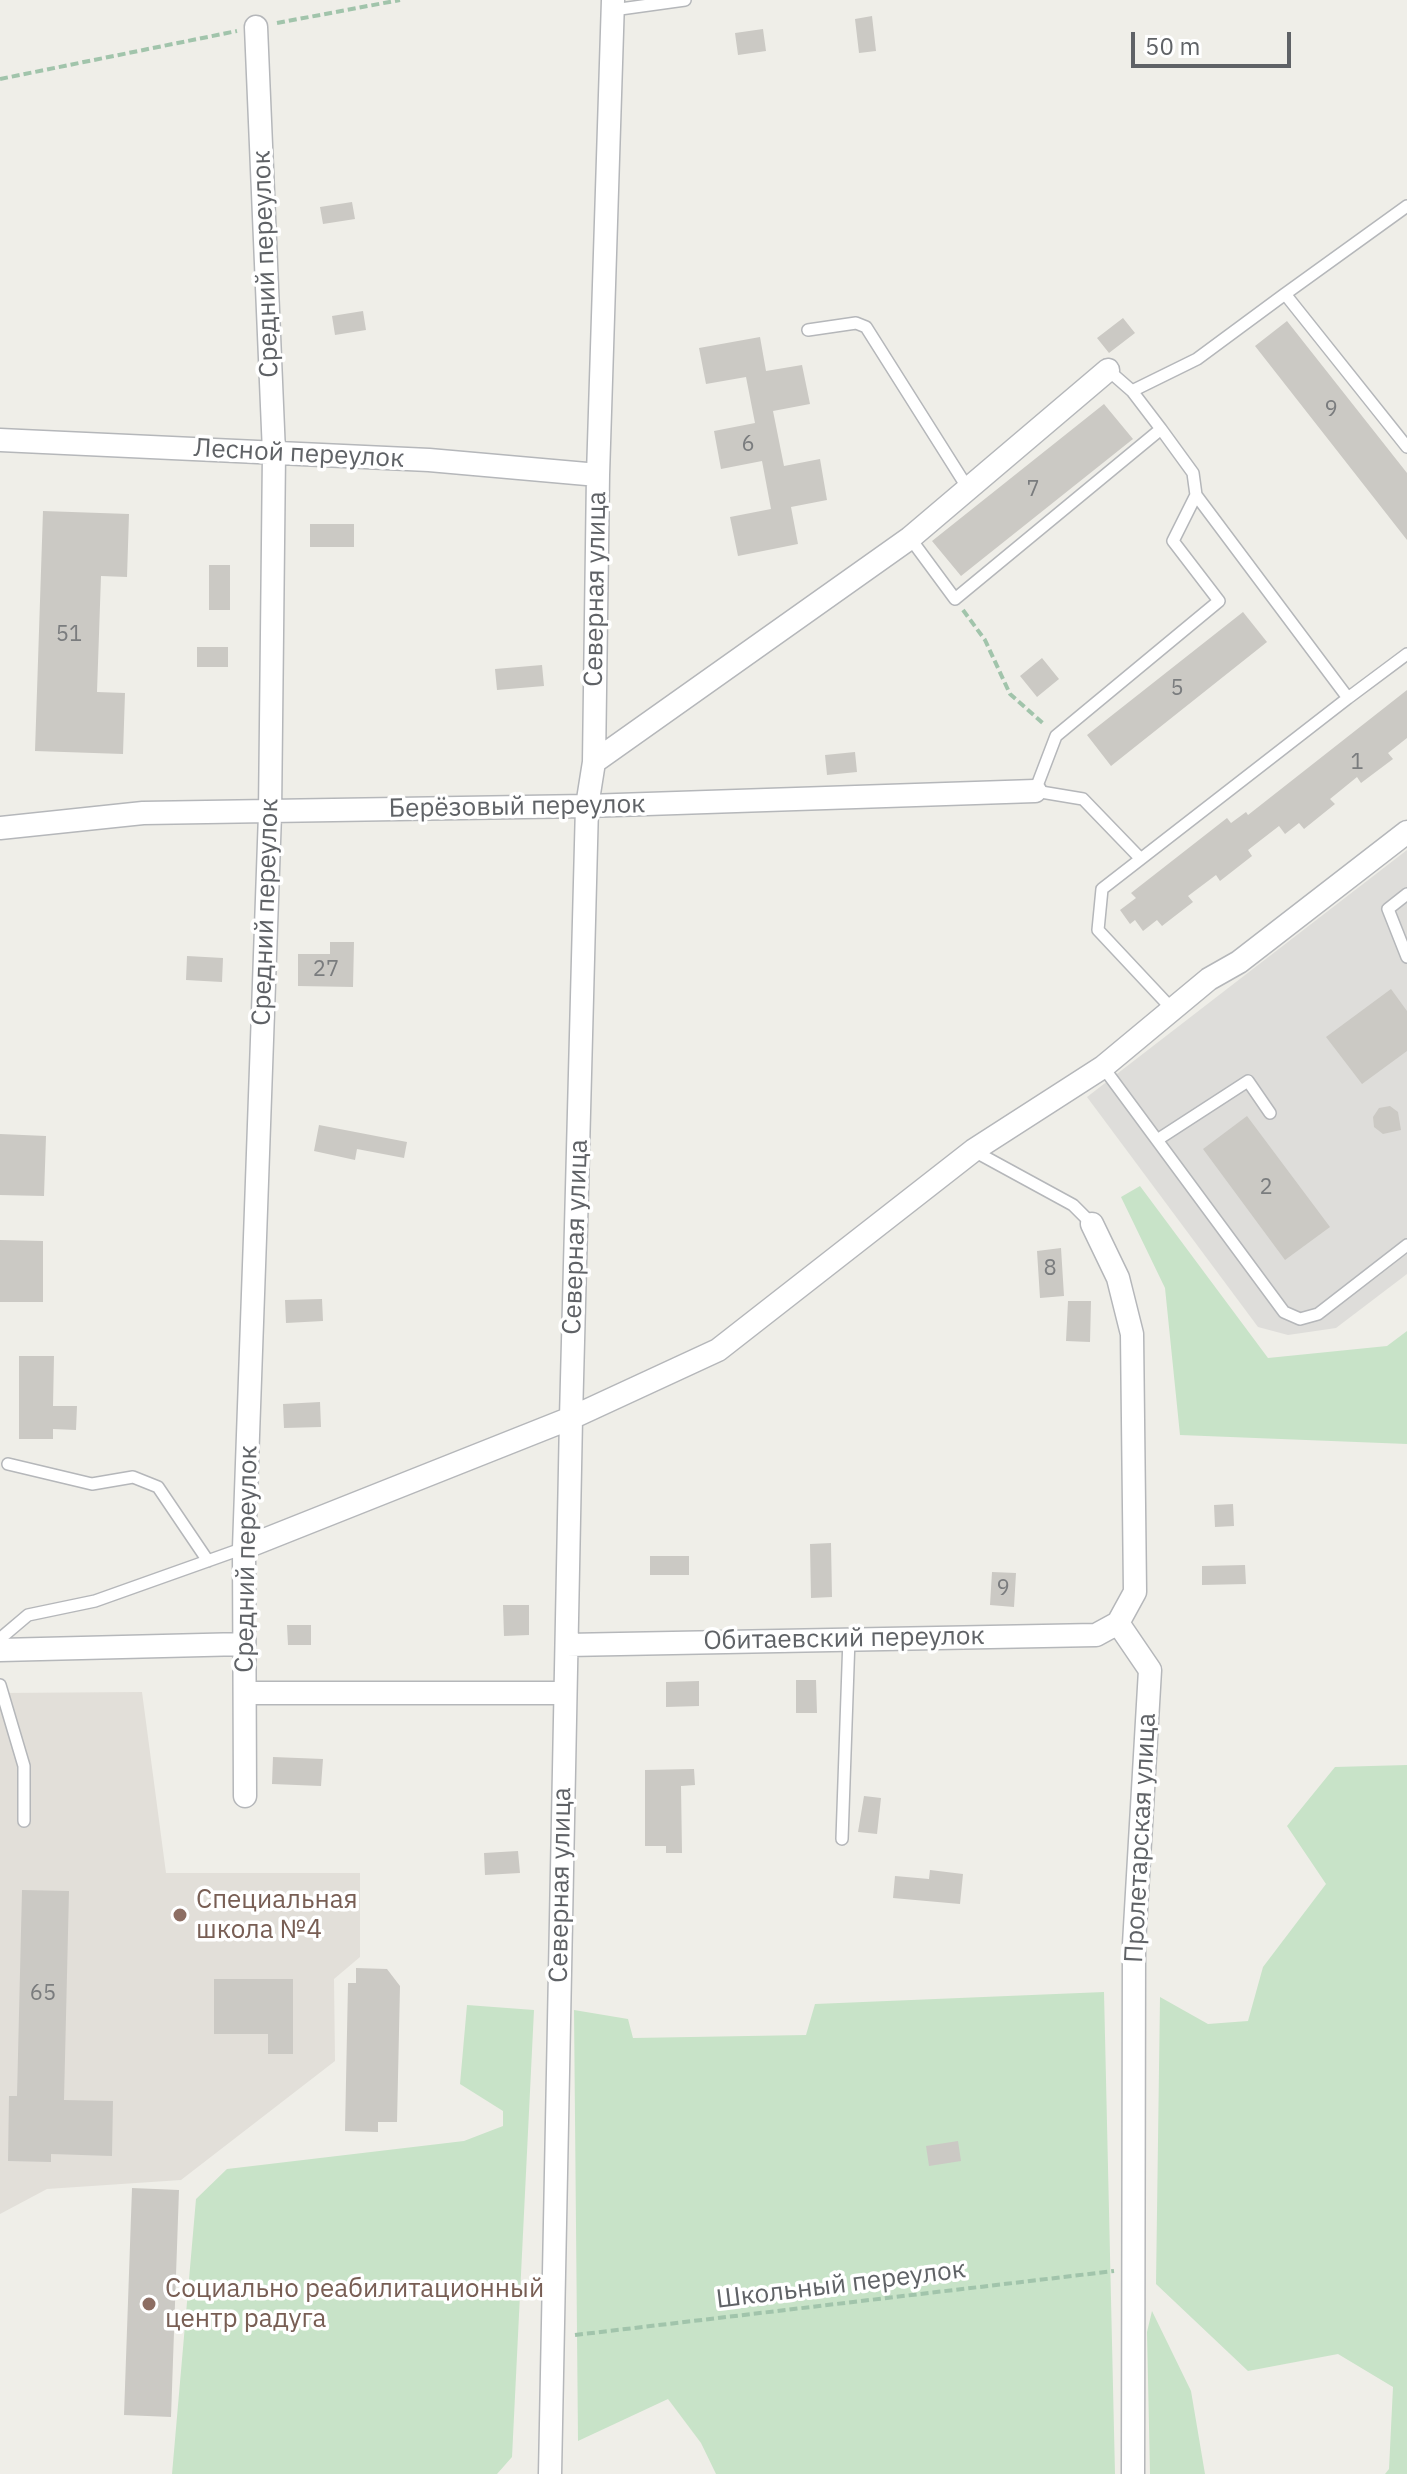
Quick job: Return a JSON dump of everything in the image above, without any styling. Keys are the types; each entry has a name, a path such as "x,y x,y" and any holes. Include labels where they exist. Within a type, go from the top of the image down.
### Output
{"street":[{"name":"Северная улица","path":"550,2474 571,1418 587,806 594,762 598,475 613,5"},
{"name":"Средний переулок","path":"245,1796 244,1548 270,814 274,453 256,27"},
{"path":"594,762 910,538 1108,370"},
{"name":"Лесной переулок","path":"0,440 429,460 598,475"},
{"name":"Берёзовый переулок","path":"0,828 143,813 270,814 1035,791"},
{"path":"244,1548 571,1418 718,1350 974,1150 1103,1067 1209,979 1239,962 1407,832"},
{"path":"1092,1224 1118,1278 1132,1334 1135,1592 1118,1623"},
{"name":"Обитаевский переулок","path":"567,1645 1096,1635 1118,1623"},
{"name":"Пролетарская улица","path":"1118,1623 1150,1670 1134,1944 1133,2474"},
{"path":"0,1648 244,1644"},
{"path":"246,1693 565,1693"}],"lane":[{"path":"613,5 685,0"},
{"path":"1132,391 1197,359 1407,206"},
{"path":"1285,294 1407,447"},
{"path":"808,330 856,323 866,327 967,487"},
{"path":"1108,370 1132,391 1161,429 1193,473 1196,495 1348,698"},
{"path":"910,538 955,599 1161,429"},
{"path":"1139,857 1083,799 1035,791 1056,736 1219,601 1173,541 1196,495"},
{"path":"1173,1011 1098,930 1102,889 1139,857 1407,654"},
{"path":"1407,894 1388,909 1407,957"},
{"path":"1103,1067 1284,1312 1300,1319 1318,1314 1407,1245"},
{"path":"1157,1140 1248,1081 1270,1113"},
{"path":"974,1150 1073,1205 1092,1224"},
{"path":"8,1464 92,1484 133,1477 158,1487 208,1561"},
{"path":"0,1648 2,1637 28,1615 95,1601 244,1548"},
{"path":"842,1839 849,1638"},
{"path":"0,1685 24,1766 24,1821"}],"path":[{"path":"0,79 400,0"},
{"path":"955,599 985,640 1010,694 1056,736"},
{"name":"Школьный переулок","path":"553,2338 1133,2269"}],"shaded area":[{"path":"1407,850 1407,1274 1336,1328 1288,1335 1258,1327 1087,1097"},
{"name":"Специальная школа №4","path":"142,1692 166,1873 360,1873 360,1957 334,1979 335,2061 181,2180 47,2189 0,2214 0,1693"}],"green space":[{"path":"1140,1186 1268,1358 1387,1346 1407,1331 1407,1444 1180,1435 1165,1288 1121,1197"},
{"path":"1407,1765 1407,2474 1385,2474 1389,2469 1393,2387 1338,2354 1248,2371 1156,2284 1160,1997 1208,2024 1248,2021 1263,1967 1326,1884 1287,1826 1335,1767"},
{"path":"1104,1992 1115,2474 716,2474 701,2443 668,2399 578,2441 574,2010 628,2019 633,2038 806,2035 815,2004"},
{"path":"467,2005 534,2010 512,2457 497,2474 172,2474 196,2199 227,2169 464,2141 503,2126 503,2111 460,2084"},
{"path":"1152,2311 1191,2391 1205,2474 1150,2474 1147,2332"}],"building":[{"path":"872,16 876,51 859,53 855,19"},
{"path":"763,29 766,51 738,55 735,33"},
{"path":"352,202 355,219 323,224 320,207"},
{"path":"363,311 366,330 335,335 332,316"},
{"path":"1123,318 1135,333 1109,353 1097,338"},
{"path":"1287,321 1407,473 1407,540 1255,346"},
{"path":"760,337 766,371 802,365 810,404 773,411 784,466 820,459 827,500 791,507 798,544 738,556 730,517 771,509 762,461 721,469 714,431 755,423 746,377 706,384 699,348"},
{"path":"1104,404 1133,439 961,576 932,541"},
{"path":"43,511 129,514 127,577 101,576 97,692 125,693 123,754 35,751"},
{"path":"310,524 354,524 354,547 310,547"},
{"path":"209,565 230,565 230,610 209,610"},
{"path":"1243,612 1267,642 1111,766 1087,735"},
{"path":"197,647 228,647 228,667 197,667"},
{"path":"1042,658 1059,679 1037,697 1020,676"},
{"path":"542,665 544,686 497,690 495,669"},
{"path":"1407,690 1407,738 1388,753 1393,759 1361,783 1357,777 1330,799 1335,804 1304,829 1299,823 1285,834 1279,826 1248,850 1252,856 1220,881 1216,875 1188,896 1193,902 1162,926 1157,920 1143,931 1135,920 1130,924 1120,910 1136,898 1131,893 1227,818 1231,823 1246,812 1248,815"},
{"path":"855,752 857,772 827,775 825,755"},
{"path":"330,942 354,942 353,987 298,986 298,954 330,954"},
{"path":"187,956 223,958 222,982 186,980"},
{"path":"1391,989 1407,1011 1407,1051 1362,1084 1326,1037"},
{"path":"1390,1106 1398,1112 1401,1130 1383,1134 1374,1127 1373,1117 1379,1108"},
{"path":"1247,1116 1330,1227 1285,1260 1203,1149"},
{"path":"319,1125 407,1142 404,1158 357,1149 355,1160 314,1151"},
{"path":"0,1134 46,1136 44,1196 0,1195"},
{"path":"0,1240 43,1241 43,1302 0,1302"},
{"path":"1061,1248 1064,1296 1040,1298 1037,1251"},
{"path":"322,1299 323,1321 286,1323 285,1300"},
{"path":"1068,1301 1091,1301 1090,1342 1066,1341"},
{"path":"19,1356 54,1356 53,1406 77,1406 76,1430 53,1429 53,1439 19,1439"},
{"path":"320,1402 321,1427 284,1428 283,1404"},
{"path":"1233,1504 1234,1526 1215,1527 1214,1505"},
{"path":"831,1543 832,1597 811,1598 810,1544"},
{"path":"650,1556 689,1556 689,1575 650,1575"},
{"path":"1245,1565 1246,1584 1202,1585 1202,1566"},
{"path":"992,1572 1016,1573 1014,1607 990,1605"},
{"path":"503,1605 529,1605 529,1635 504,1636"},
{"path":"287,1625 311,1625 311,1645 288,1645"},
{"path":"796,1680 816,1680 817,1713 796,1713"},
{"path":"699,1681 699,1706 666,1707 666,1682"},
{"path":"273,1757 323,1759 321,1786 272,1784"},
{"path":"694,1769 695,1785 681,1786 682,1853 666,1853 666,1846 645,1846 645,1770"},
{"path":"864,1796 881,1798 877,1834 858,1832"},
{"path":"518,1851 520,1873 485,1875 484,1853"},
{"path":"930,1870 963,1874 960,1904 893,1898 895,1876 929,1879"},
{"path":"22,1890 69,1891 64,2100 113,2101 112,2156 51,2154 51,2162 8,2161 9,2096 17,2096"},
{"path":"356,1968 387,1969 400,1986 397,2122 378,2122 378,2132 345,2131 348,1983 356,1983"},
{"path":"214,1979 293,1979 293,2054 268,2054 268,2034 214,2034"},
{"path":"958,2141 961,2161 929,2166 926,2146"},
{"path":"132,2188 179,2190 171,2417 124,2415"}],"place":[{"name":"Специальная школа №4","path":"180,1915"},
{"name":"Социально реабилитационный центр радуга","path":"149,2304"}]}
